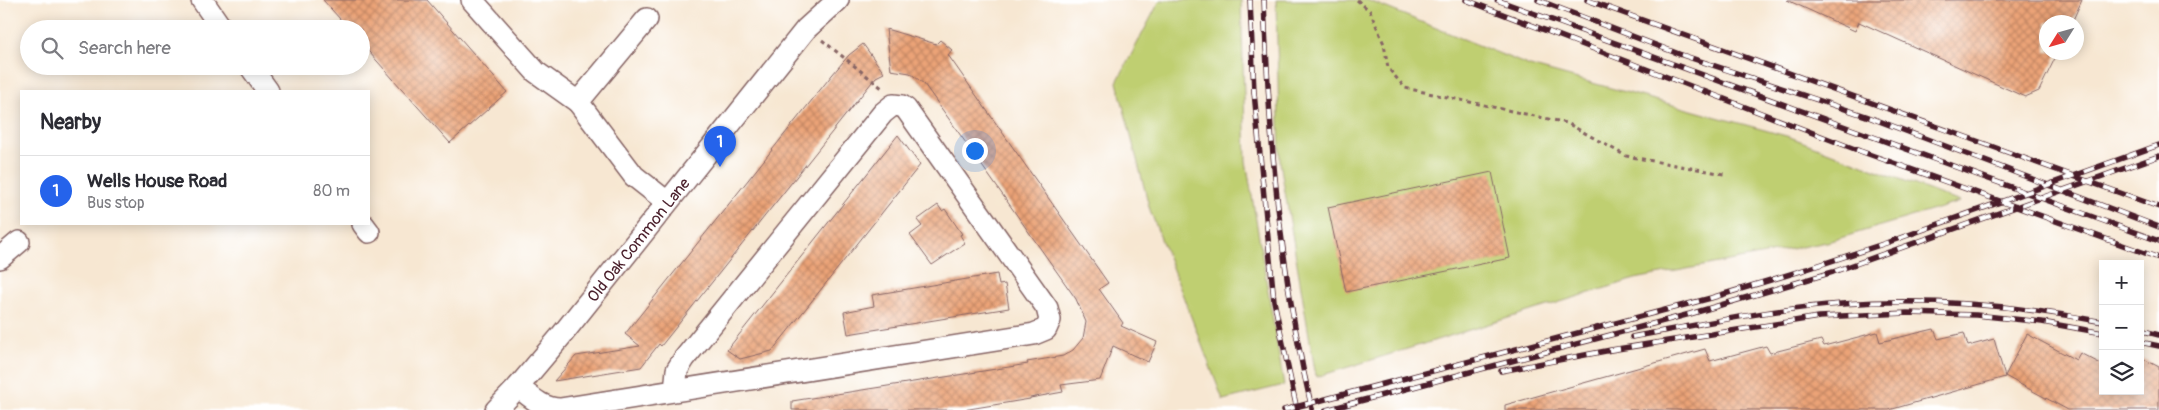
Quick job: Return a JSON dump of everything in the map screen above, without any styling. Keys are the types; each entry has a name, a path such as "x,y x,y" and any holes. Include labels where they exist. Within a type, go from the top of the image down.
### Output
{"street":[{"path":"202,0 216,20"},
{"path":"472,0 536,72 578,102 634,176 667,202"},
{"name":"Old Oak Common Lane","path":"496,410 518,387 806,29 838,0"},
{"path":"578,102 647,19"},
{"path":"256,75 267,90"},
{"path":"518,387 550,409 675,391 1034,334 1046,328 1050,315 1047,308 906,109 902,106 894,105 883,113 684,360 677,370 675,391"},
{"path":"0,258 19,242"}],"path":[{"path":"1356,0 1370,11 1384,44 1388,68 1405,88 1567,124 1626,156 1724,174"},
{"path":"820,38 882,89"}],"green space":[{"path":"1160,0 1241,0 1246,161 1284,385 1223,400 1150,210 1117,82"},
{"path":"1276,0 1367,0 1530,66 1790,137 1960,202 1827,242 1635,279 1316,377 1280,162"}],"building":[{"path":"323,0 427,0 507,92 450,143 370,53 370,20 341,20"},
{"path":"1787,0 2082,0 2075,15 2039,15 2039,60 2054,60 2039,91 2025,97 1859,22 1855,31"},
{"path":"886,29 936,44 940,40 952,50 948,55 1108,283 1099,289 1123,323 1121,326 1157,342 1148,362 1113,346 1100,380 1061,385 1063,392 963,410 792,410 792,401 1028,364 1027,362 1063,356 1073,350 1083,338 1086,322 1076,299 924,84 910,73 891,70"},
{"path":"863,44 884,73 876,77 661,346 659,344 641,367 554,381 576,356 640,346 625,334 832,75 849,55"},
{"path":"898,135 920,165 772,351 740,359 727,350"},
{"path":"1492,172 1510,258 1346,292 1328,207"},
{"path":"938,205 942,211 945,209 962,234 960,235 965,243 932,265 910,235 922,226 917,220"},
{"path":"997,274 999,285 1005,284 1009,308 848,334 844,312 874,306 872,295"},
{"path":"1934,329 1938,339 1964,333 1968,346 1994,339 2005,377 1889,410 1505,410 1505,405 1705,349 1710,361 1766,346 1770,353 1821,340 1824,346 1877,332 1880,342"},
{"path":"2027,334 2076,360 2080,353 2099,363 2099,395 2144,395 2144,359 2159,367 2159,410 2068,410 2005,376"}],"railway":[{"path":"1250,0 1254,92 1274,301 1297,410"},
{"path":"1264,0 1269,103 1278,206 1292,308 1312,409"},
{"path":"1466,0 1860,151 2159,258"},
{"path":"1497,0 2159,241"},
{"path":"1538,0 1679,54 1866,116 2159,227"},
{"path":"1587,0 2159,207"},
{"path":"1284,410 1711,298 1807,269 1886,243 2159,145"},
{"path":"1326,410 1690,314 1833,272 2159,156"},
{"path":"1632,337 1789,309 1875,302 1973,304 2038,311 2099,321"},
{"path":"1501,371 1611,350 1819,317 1907,313 1976,315 2042,322 2099,332"},
{"path":"2144,331 2159,335"},
{"path":"2144,343 2159,346"}],"place":[{"name":"Wells House Road","path":"720,167"}]}
